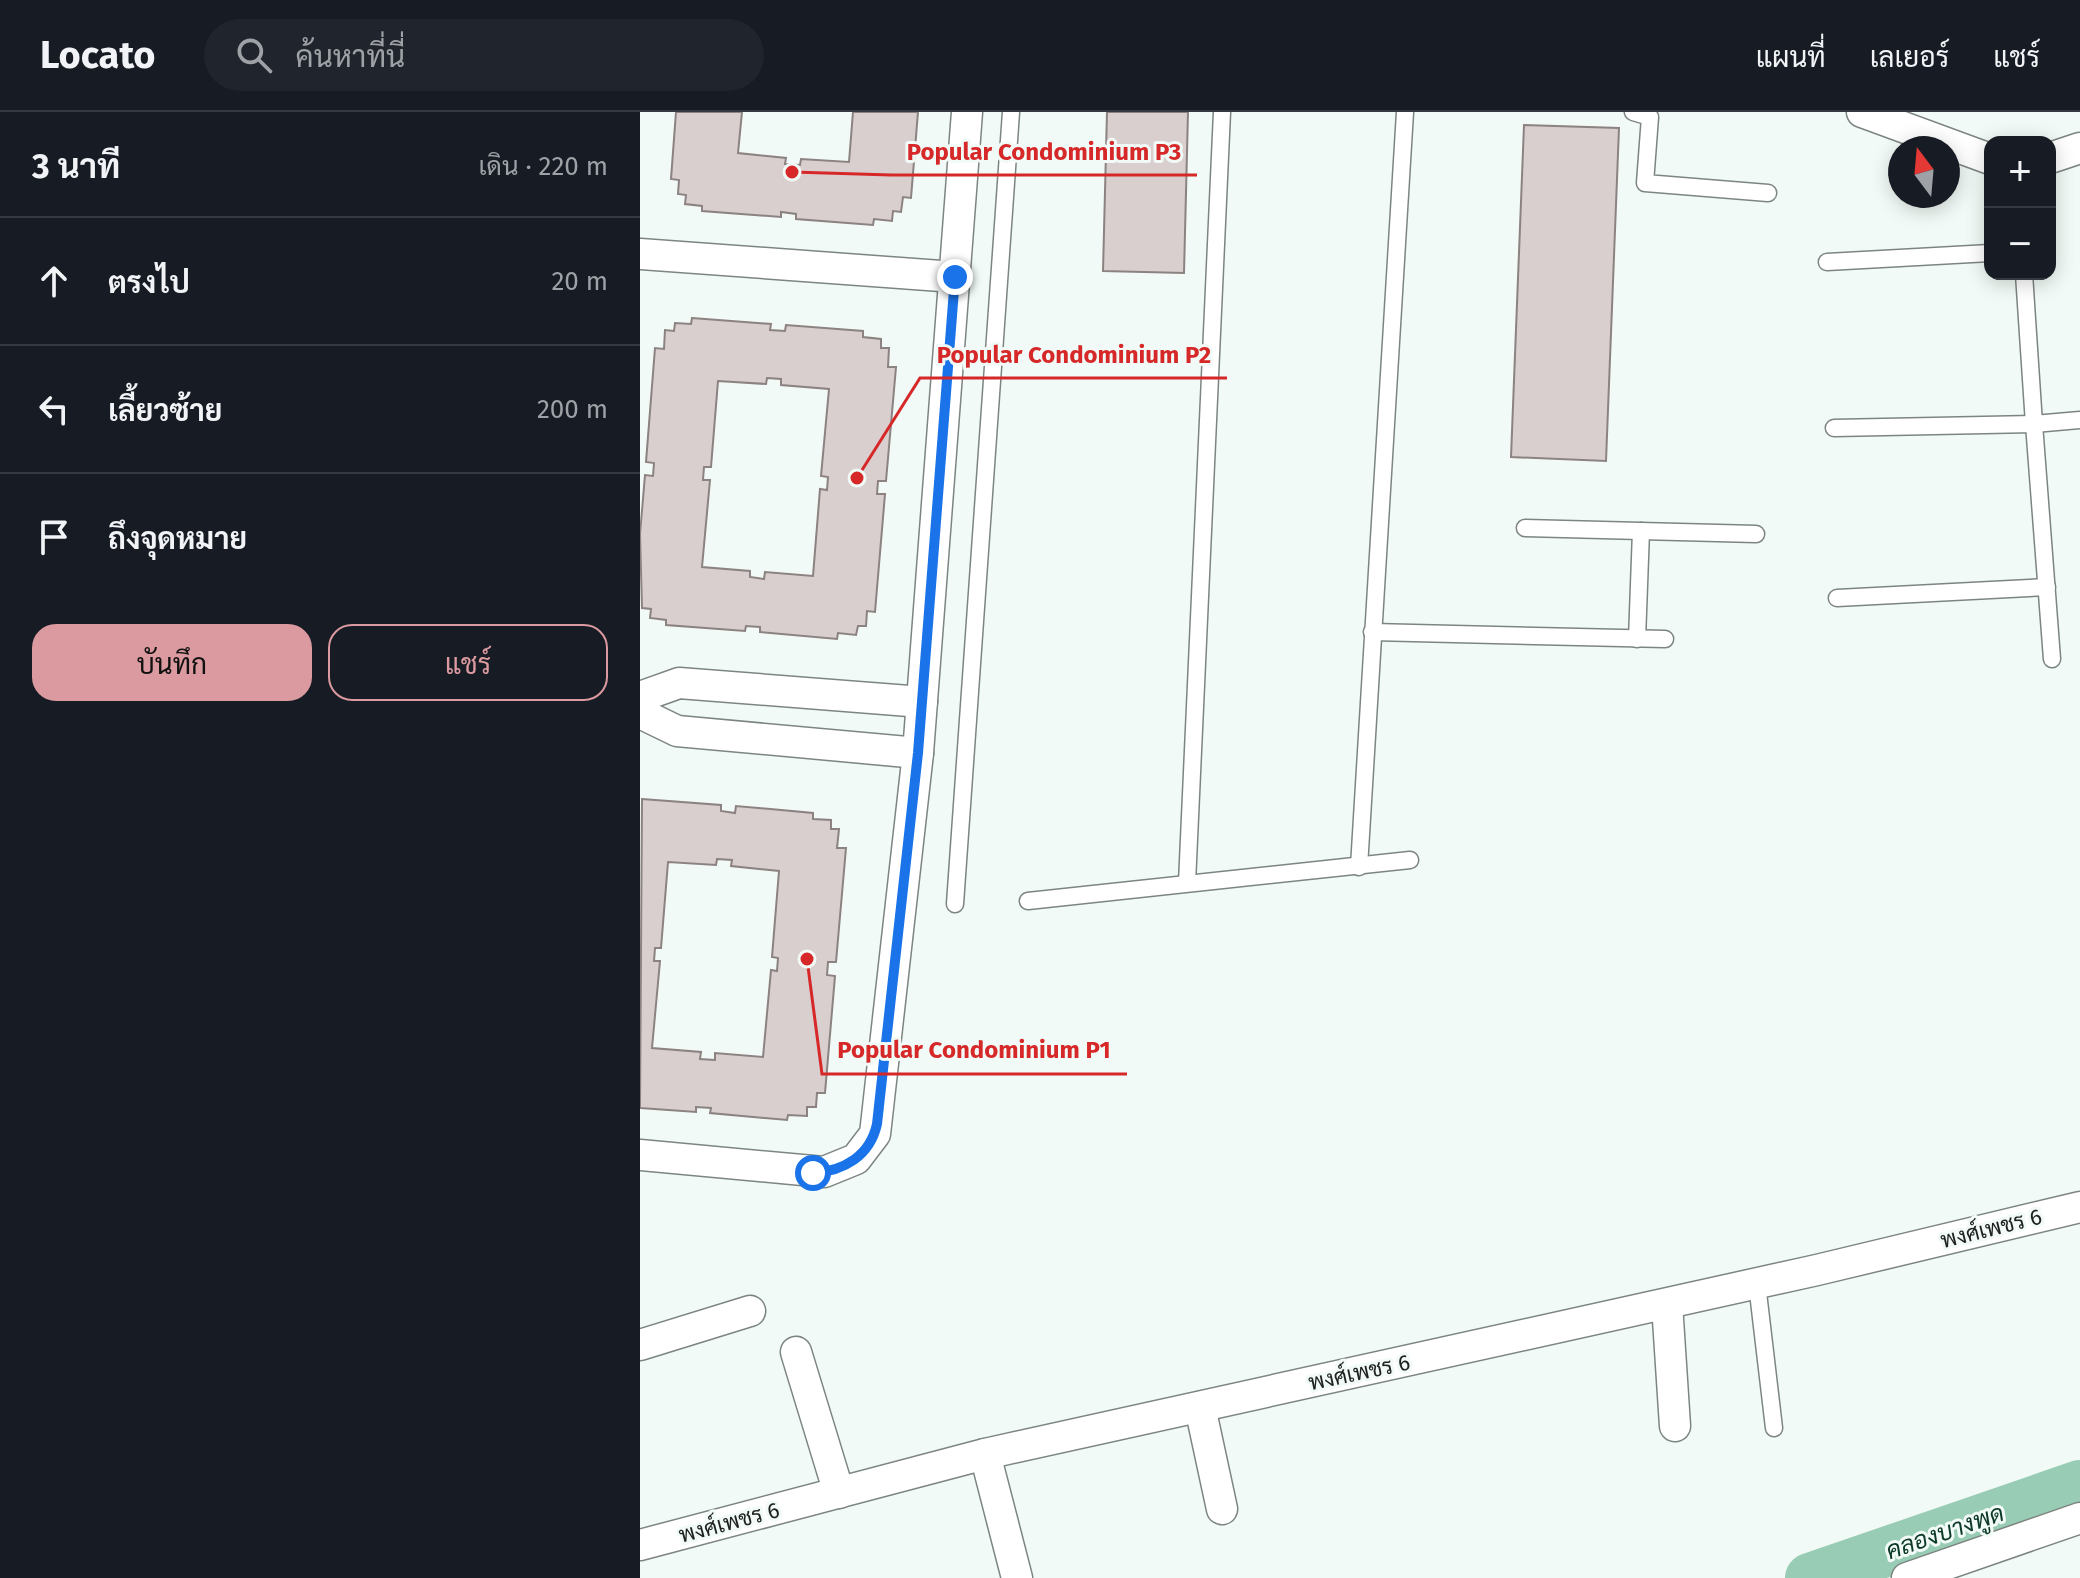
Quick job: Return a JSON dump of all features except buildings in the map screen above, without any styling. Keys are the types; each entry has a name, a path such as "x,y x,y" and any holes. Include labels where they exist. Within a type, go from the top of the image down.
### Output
{"street":[{"path":"640,1155 813,1173 846,1165 856,1159 870,1143 877,1124 918,753 967,112"},
{"path":"1862,112 1984,157"},
{"path":"2056,156 2080,148"},
{"path":"640,254 955,277"},
{"path":"640,697 679,683 922,702"},
{"path":"640,713 677,731 918,753"},
{"name":"พงศ์เพชร 6","path":"640,1545 985,1454 1757,1284 2080,1207"},
{"path":"1667,1304 1675,1426"},
{"path":"640,1345 750,1311"},
{"path":"796,1352 839,1493"},
{"path":"1200,1407 1222,1509"},
{"path":"985,1454 1017,1578"},
{"path":"1907,1578 1988,1564 2080,1518"}],"lane":[{"path":"955,904 1011,112"},
{"path":"1187,883 1222,112"},
{"path":"1359,867 1405,112"},
{"path":"1633,112 1650,117 1645,183 1768,193"},
{"path":"1827,262 1984,253"},
{"path":"2024,280 2052,659"},
{"path":"1834,428 2034,424 2080,420"},
{"path":"1525,528 1756,534"},
{"path":"1637,639 1641,531"},
{"path":"1837,598 2047,587"},
{"path":"1372,632 1665,639"},
{"path":"1028,901 1410,860"},
{"path":"1757,1284 1774,1428"}],"waterway":[{"name":"คลองบางพูด","path":"1810,1578 2080,1485"}],"place":[{"name":"Popular Condominium P3","path":"792,172"},
{"name":"Popular Condominium P2","path":"857,478"},
{"name":"Popular Condominium P1","path":"807,959"}],"route":[{"path":"813,1173 846,1165 856,1159 870,1143 877,1124 918,753 955,277"}]}
